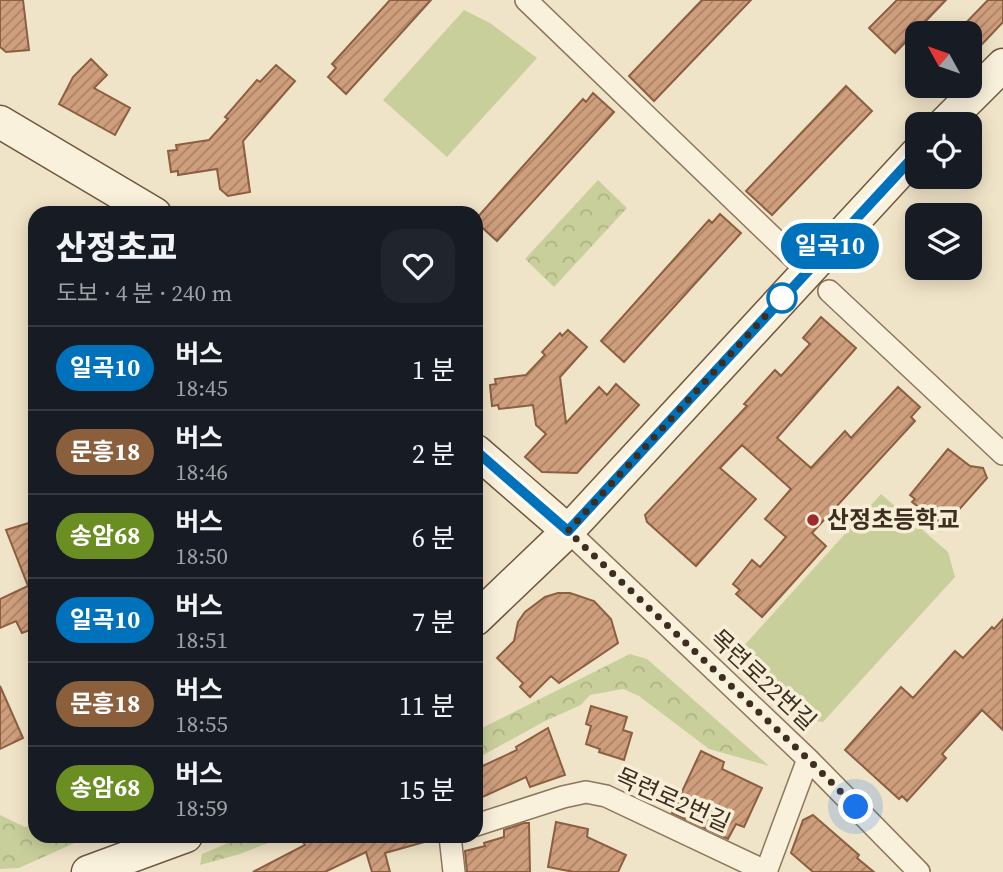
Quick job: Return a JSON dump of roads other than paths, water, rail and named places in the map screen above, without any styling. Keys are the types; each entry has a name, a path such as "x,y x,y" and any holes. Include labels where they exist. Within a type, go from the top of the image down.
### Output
{"main road":[{"path":"956,112 1003,65"},
{"path":"0,122 142,206"},
{"path":"483,612 568,531 905,166"},
{"path":"483,457 568,531"},
{"path":"95,871 168,843"}],"street":[{"path":"526,0 794,258"},
{"path":"829,291 1003,454"},
{"name":"목련로22번길","path":"568,531 808,759 919,872"},
{"path":"766,872 808,759"},
{"name":"목련로2번길","path":"483,823 586,792 607,796 766,872"},
{"path":"451,843 454,872"}],"place":[{"name":"산정초등학교","path":"813,520"}]}
